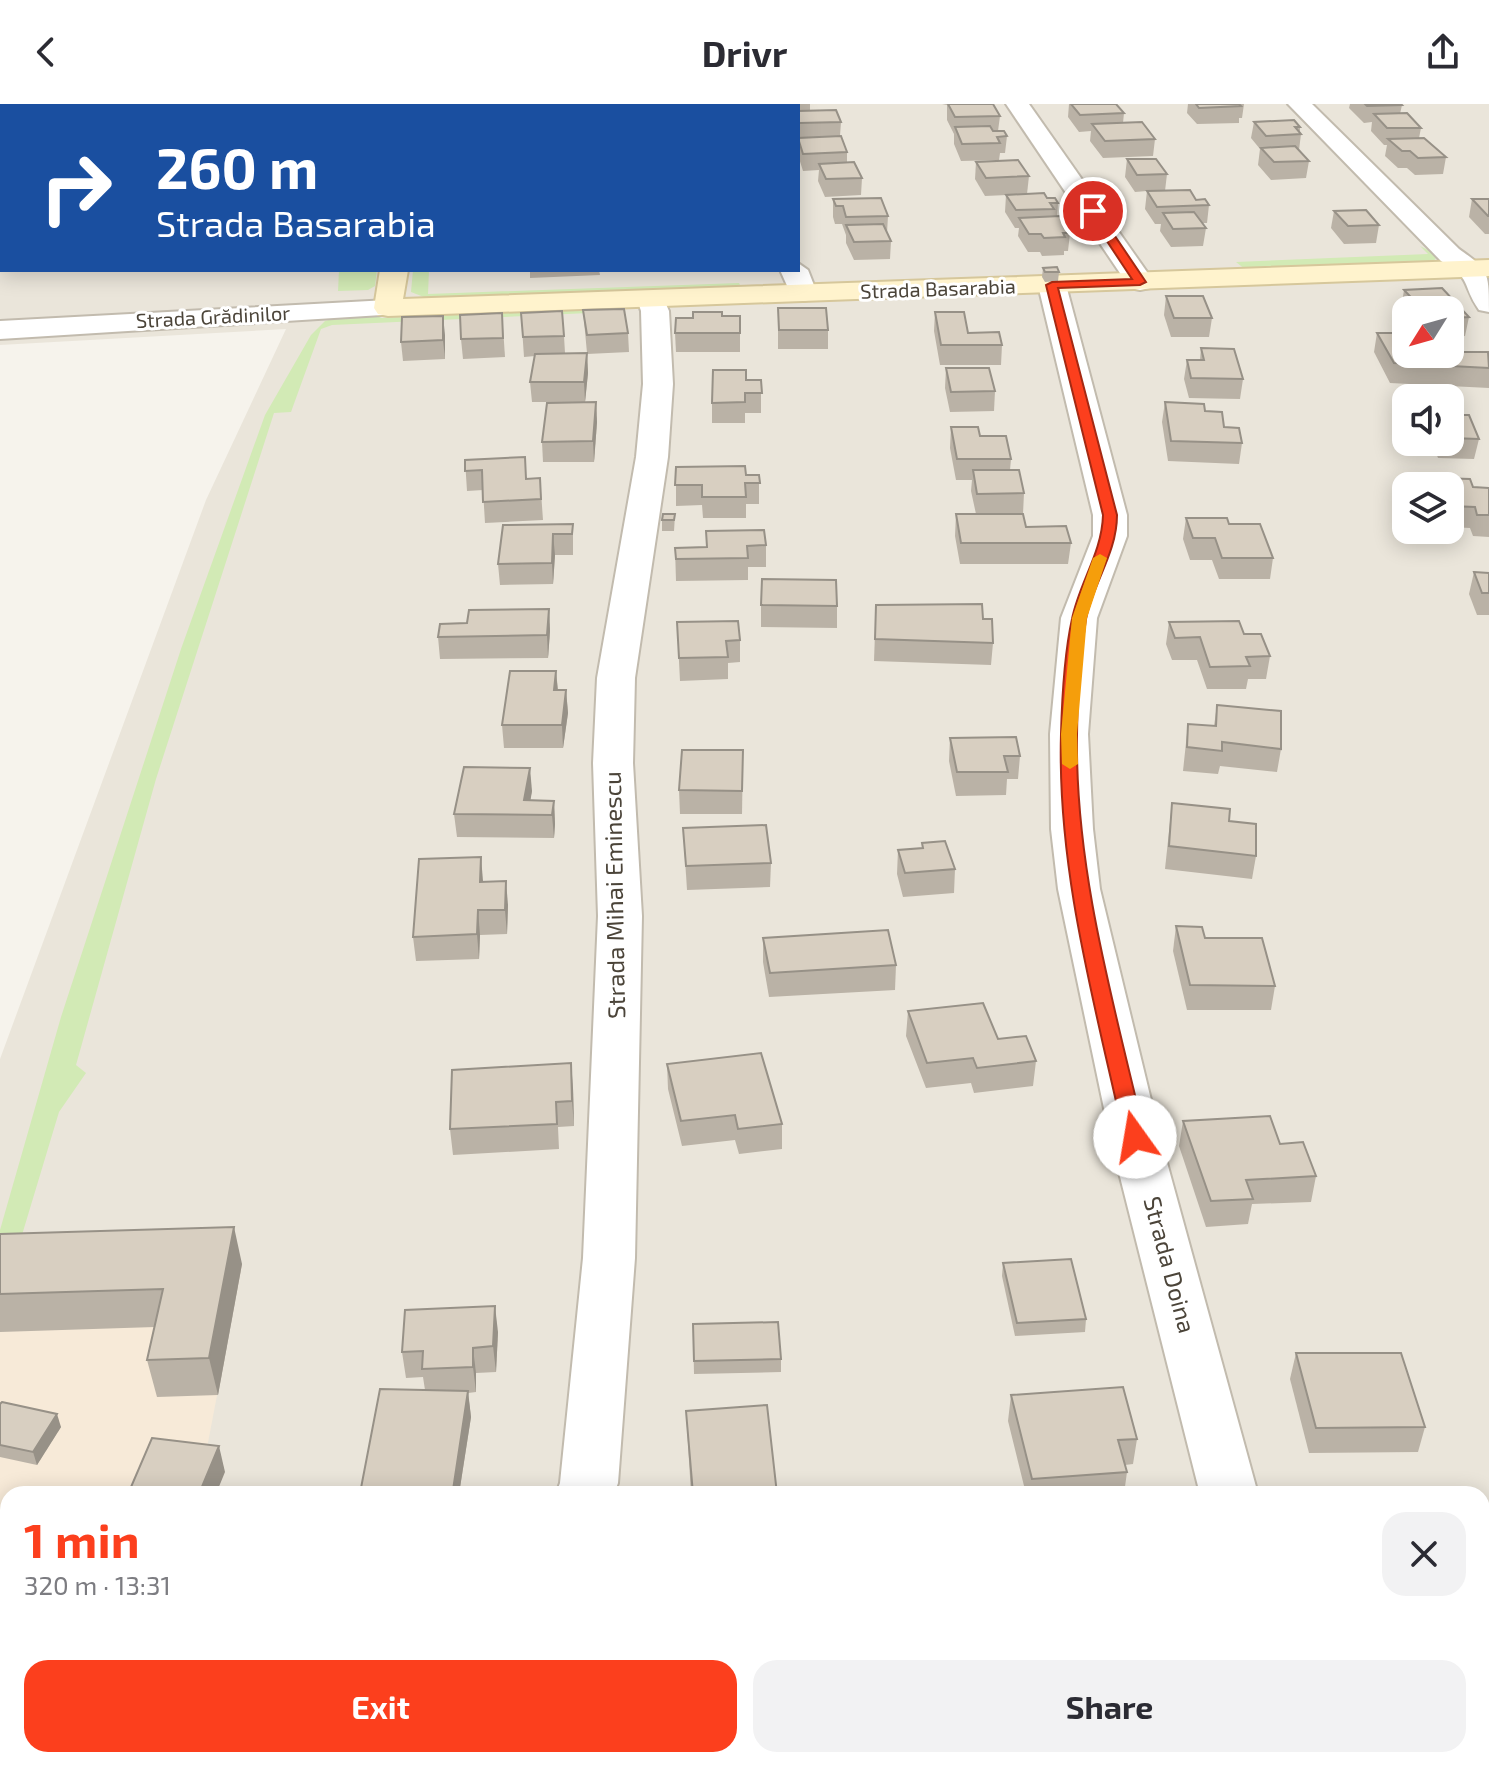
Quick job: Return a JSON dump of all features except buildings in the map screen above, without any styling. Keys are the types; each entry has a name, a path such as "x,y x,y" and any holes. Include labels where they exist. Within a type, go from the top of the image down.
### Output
{"street":[{"path":"1017,104 1140,282"},
{"path":"1299,104 1450,255 1482,268 1489,304"},
{"name":"Strada Basarabia","path":"388,308 651,299 798,282 1052,285 1482,268"},
{"path":"388,308 394,272"},
{"name":"Strada Doina","path":"1052,285 1110,515 1110,536 1079,618 1070,719 1072,829 1079,889 1135,1137 1227,1486"},
{"name":"Strada Mihai Eminescu","path":"588,1486 609,1242 620,916 613,763 616,678 652,457 658,384 655,311 651,299"},
{"name":"Strada Grădinilor","path":"0,330 388,308"}],"shaded area":[{"path":"800,104 1489,104 1489,1486 0,1486 0,1059 206,500 286,329 0,345 0,272 800,272"},
{"path":"242,1264 203,1469 212,1486 0,1486 0,1308 11,1271"}],"green space":[{"path":"1420,246 1434,253 1436,258 1431,264 1246,270 1236,262 1428,254"},
{"path":"339,272 377,272 375,286 368,290 338,291"},
{"path":"413,272 429,272 428,294 739,283 742,289 429,299 411,292"},
{"path":"602,309 610,312 332,325 321,329 291,412 274,413 156,779 76,1065 86,1073 59,1112 0,1308 0,1230 61,1017 181,649 265,415 311,335 325,321 343,316 376,315 381,318"}],"slow traffic":[{"path":"1070,764 1069,734 1079,618 1100,558"}],"route":[{"path":"1093,211 1140,282 1052,285 1110,515 1110,536 1095,568 1079,618 1069,734 1072,829 1079,889 1135,1137"}]}
